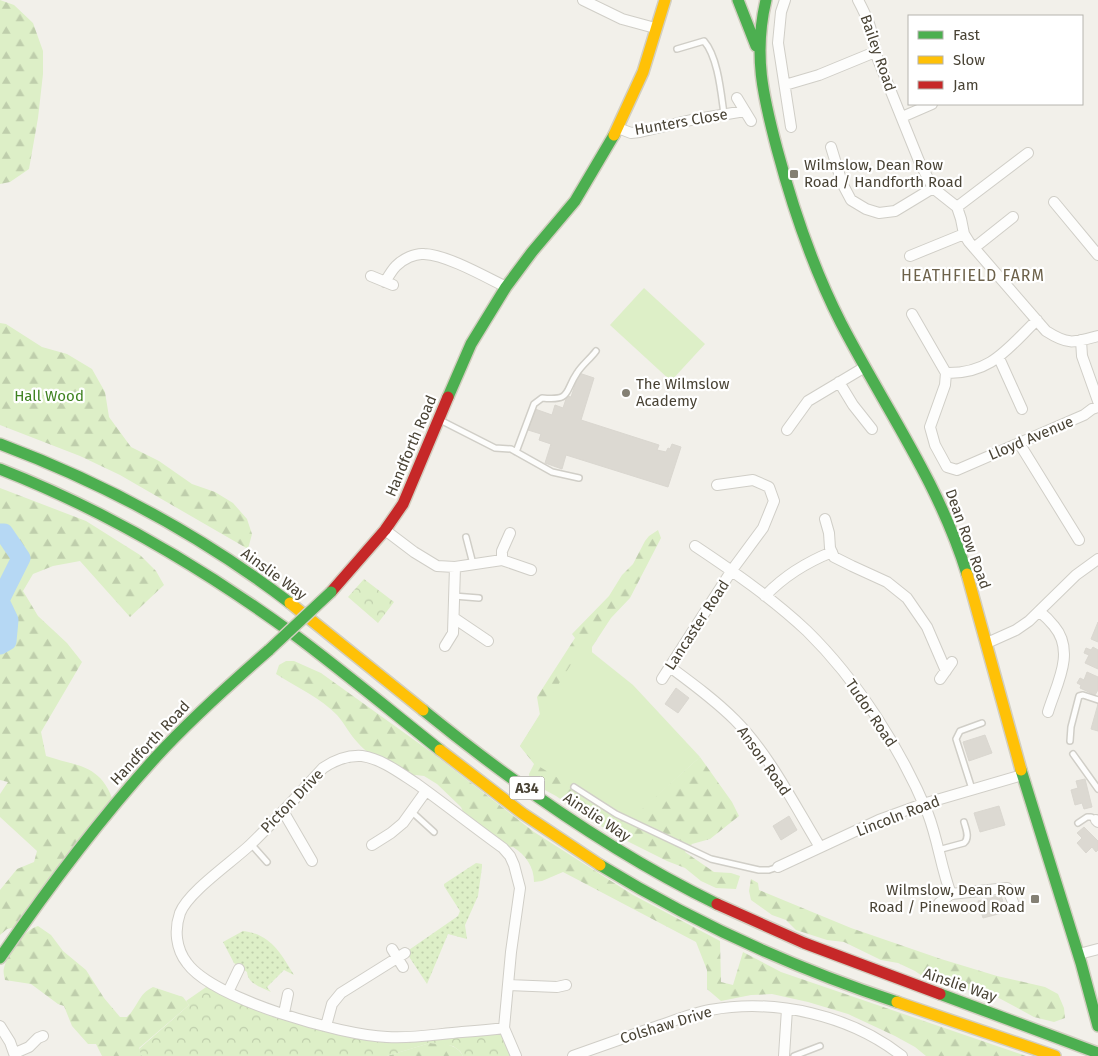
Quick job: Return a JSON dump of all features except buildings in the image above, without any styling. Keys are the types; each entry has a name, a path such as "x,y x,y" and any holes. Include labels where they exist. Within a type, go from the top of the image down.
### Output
{"main road":[{"name":"Handforth Road","path":"0,958 25,920 108,810 217,694 269,650 331,592 384,530 403,504 471,344 506,287 532,252 575,201 618,128 643,72 665,0"},
{"name":"Dean Row Road","path":"738,0 758,51"},
{"name":"Dean Row Road","path":"766,0 758,51 763,89 779,154 808,249 842,324 916,454 941,504 955,538 987,643 1022,775 1050,870 1079,954 1098,1026"},
{"name":"Ainslie Way","path":"0,444 59,467 112,492 234,563 289,603 457,737 528,790 638,861 687,888 790,938 874,971 990,1011 1098,1053"},
{"name":"A34","path":"0,469 51,490 101,514 187,561 274,620 516,808 582,854 632,885 680,911 785,961 868,993 986,1031 1055,1056"}],"street":[{"path":"583,0 622,19 655,28"},
{"path":"785,0 781,12 778,42 791,127"},
{"name":"Bailey Road","path":"858,0 869,20 873,33 875,52 919,161 933,188 957,207"},
{"path":"785,85 819,75 875,52"},
{"name":"Hunters Close","path":"737,98 751,121"},
{"path":"902,117 930,105"},
{"name":"Hunters Close","path":"618,128 631,133 640,132 745,111"},
{"path":"831,147 842,183 851,200 866,209 878,213 895,211 933,188"},
{"path":"1028,153 957,207 964,234 1046,330 1061,340 1074,342 1098,336"},
{"path":"1054,202 1098,255"},
{"path":"974,248 1013,217"},
{"path":"910,256 964,234"},
{"path":"371,276 389,283 395,266 407,258 421,254 435,255 506,287"},
{"path":"912,314 946,373 956,373 987,366 999,358 1037,320"},
{"path":"1081,340 1082,356 1095,388 1098,401"},
{"path":"999,358 1022,409"},
{"path":"787,430 808,402 866,367"},
{"name":"Lloyd Avenue","path":"946,373 945,385 930,427 935,445 947,467 957,470 1019,442 1084,416 1092,409 1098,407"},
{"path":"839,382 853,405 872,429"},
{"path":"1019,442 1079,540"},
{"path":"717,484 753,480 769,487 774,501 763,528 732,570"},
{"path":"825,519 834,556 887,582 907,598 927,627 946,671"},
{"path":"384,530 426,561 437,566 454,567 502,560 531,570"},
{"path":"502,560 502,551 510,533"},
{"name":"Tudor Road","path":"695,546 732,570 807,632 844,674 888,736 923,804 932,825 944,874 952,894"},
{"path":"765,596 778,583 801,567 832,552"},
{"path":"987,643 1016,630 1040,612 1076,575 1098,559"},
{"path":"445,646 454,633 454,567"},
{"name":"Lancaster Road","path":"662,679 732,570"},
{"path":"1040,612 1054,626 1064,644 1064,664 1048,712"},
{"path":"454,618 488,641"},
{"name":"Anson Road","path":"670,667 710,697 736,722 764,757 820,847"},
{"name":"Picton Drive","path":"504,1028 397,1038 362,1034 326,1026 249,1002 198,974 186,963 179,949 177,926 181,911 190,898 251,844 323,768 332,762 352,756 368,757 378,761 426,791 503,848 514,864 520,888 504,1028 516,1056"},
{"name":"Lincoln Road","path":"778,867 879,820 923,804 1022,775"},
{"path":"372,845 397,828 426,791"},
{"path":"283,811 311,858"},
{"path":"939,902 952,894 987,892 1008,888 1013,902"},
{"path":"1079,954 1098,949"},
{"path":"326,1026 332,1004 341,993 399,957"},
{"path":"228,992 239,971"},
{"path":"508,986 557,987 566,985"},
{"path":"284,1014 288,994"},
{"name":"Colshaw Drive","path":"573,1056 592,1053 691,1015 740,1006 787,1009 832,1019 878,1040 902,1056"},
{"path":"784,1056 787,1009"},
{"path":"0,1026 10,1042 15,1055 43,1036"}],"lane":[{"path":"677,49 704,41 710,48 720,83 724,114"},
{"path":"516,452 534,404 542,398 557,400 564,396 570,389 576,374 596,351"},
{"path":"439,419 495,448 511,449 552,472 579,478"},
{"path":"466,537 473,564"},
{"path":"454,596 479,598"},
{"path":"1070,741 1071,727 1079,696 1083,695 1098,700"},
{"path":"972,790 956,739 960,731 982,723"},
{"path":"1073,754 1097,787"},
{"path":"574,787 616,814 711,859 759,870 769,870 778,867"},
{"path":"411,811 434,832"},
{"path":"1078,823 1091,816 1097,821"},
{"path":"938,850 964,843 967,840 968,836 964,822"},
{"path":"251,844 267,862"},
{"path":"794,1056 820,1046"}],"green space":[{"path":"0,0 14,5 33,23 43,51 43,74 29,169 10,182 0,184"},
{"path":"644,288 705,344 671,381 610,325"},
{"name":"Hall Wood","path":"0,323 6,324 42,347 67,354 92,369 105,392 109,417 131,447 159,461 192,484 215,492 233,503 247,519 252,534 248,549 120,475 80,456 0,425"},
{"path":"0,488 86,521 140,555 156,571 164,585 130,617 80,561 53,566 33,574 23,591 38,616 67,643 82,662 41,732 46,756 88,769 103,781 114,803 21,926 7,929 0,935 0,890 17,869 34,862 37,851 0,817 0,794 8,782 0,780"},
{"path":"658,530 661,538 630,598 611,618 592,647 592,660 629,820 700,757 732,802 739,816 710,839 692,844 685,852 714,872 731,873 740,876 736,889 716,888 701,881 685,868 629,842 599,825 556,796 530,782 529,774 534,764 520,746 540,715 537,697 575,638 572,634 609,596 622,575 633,564 645,541"},
{"path":"364,579 394,602 378,623 348,597"},
{"path":"583,645 633,685 700,757 629,821 535,764 520,746"},
{"path":"286,661 294,661 321,673 431,752 534,832 633,895 720,941 721,982 733,985 743,952 781,972 1026,1056 926,1056 915,1047 895,1036 848,1014 808,1002 772,994 751,995 721,1001 707,989 707,970 696,942 563,872 542,881 534,882 531,866 522,854 513,847 503,848 467,821 461,807 437,784 424,776 416,775 408,779 375,758 355,740 340,718 331,709 276,674 279,665"},
{"path":"476,863 482,864 482,867 478,896 465,925 467,939 448,934 427,984 406,952 458,916 460,911 444,884"},
{"path":"751,879 758,883 759,890 851,928 941,959 997,976 1045,987 1058,994 1064,1008 1065,1018 1054,1022 1034,1017 997,997 976,993 959,986 928,980 898,963 881,960 844,942 827,940 796,930 786,920 772,915 751,900 749,891"},
{"path":"38,926 51,935 63,951 86,970 104,998 120,1017 127,1017 144,993 153,987 183,997 189,1005 139,1048 142,1056 102,1056 96,1044 88,1044 72,1026 64,1006 58,1004 31,984 5,980 4,968 13,949 27,932"},
{"path":"243,931 261,936 274,946 294,975 284,970 267,987 271,992 252,982 247,972 234,963 223,942"},
{"path":"212,983 249,1001 362,1035 504,1028 516,1056 463,1056 453,1046 430,1043 387,1056 142,1056 139,1049 189,1005 186,1001"},
{"path":"430,1043 453,1046 463,1056 387,1056"}],"waterway":[{"path":"0,533 4,533 21,558 0,600"},
{"path":"0,601 9,620 7,641 0,645"}],"traffic: fast":[{"path":"738,0 756,46"},
{"path":"766,0 760,39 761,75 772,130 804,238 821,281 841,323 926,476 955,540 967,574"},
{"path":"448,397 471,344 506,287 532,252 575,201 614,135"},
{"path":"0,444 77,476 151,513 222,555 290,603"},
{"path":"0,469 39,485 115,522 223,585 311,647 440,750"},
{"path":"269,650 331,592"},
{"path":"0,958 114,805 169,743 269,650"},
{"path":"423,710 565,816 640,863 717,904"},
{"path":"1021,770 1081,963 1098,1026"},
{"path":"600,865 671,906 745,942 782,959 897,1002"},
{"path":"940,994 1098,1053"}],"traffic: slow":[{"path":"614,135 643,72 665,0"},
{"path":"967,574 1021,770"},
{"path":"290,603 423,710"},
{"path":"440,750 522,813 600,865"},
{"path":"897,1002 1055,1056"}],"traffic: jam":[{"path":"331,592 385,530 403,504 448,397"},
{"path":"717,904 804,943 940,994"}],"place":[{"name":"Wilmslow, Dean Row Road / Handforth Road","path":"794,174"},
{"name":"The Wilmslow Academy","path":"626,393"},
{"name":"Wilmslow, Dean Row Road / Pinewood Road","path":"1035,899"}],"district":[{"name":"HEATHFIELD FARM","path":"973,275"}]}
